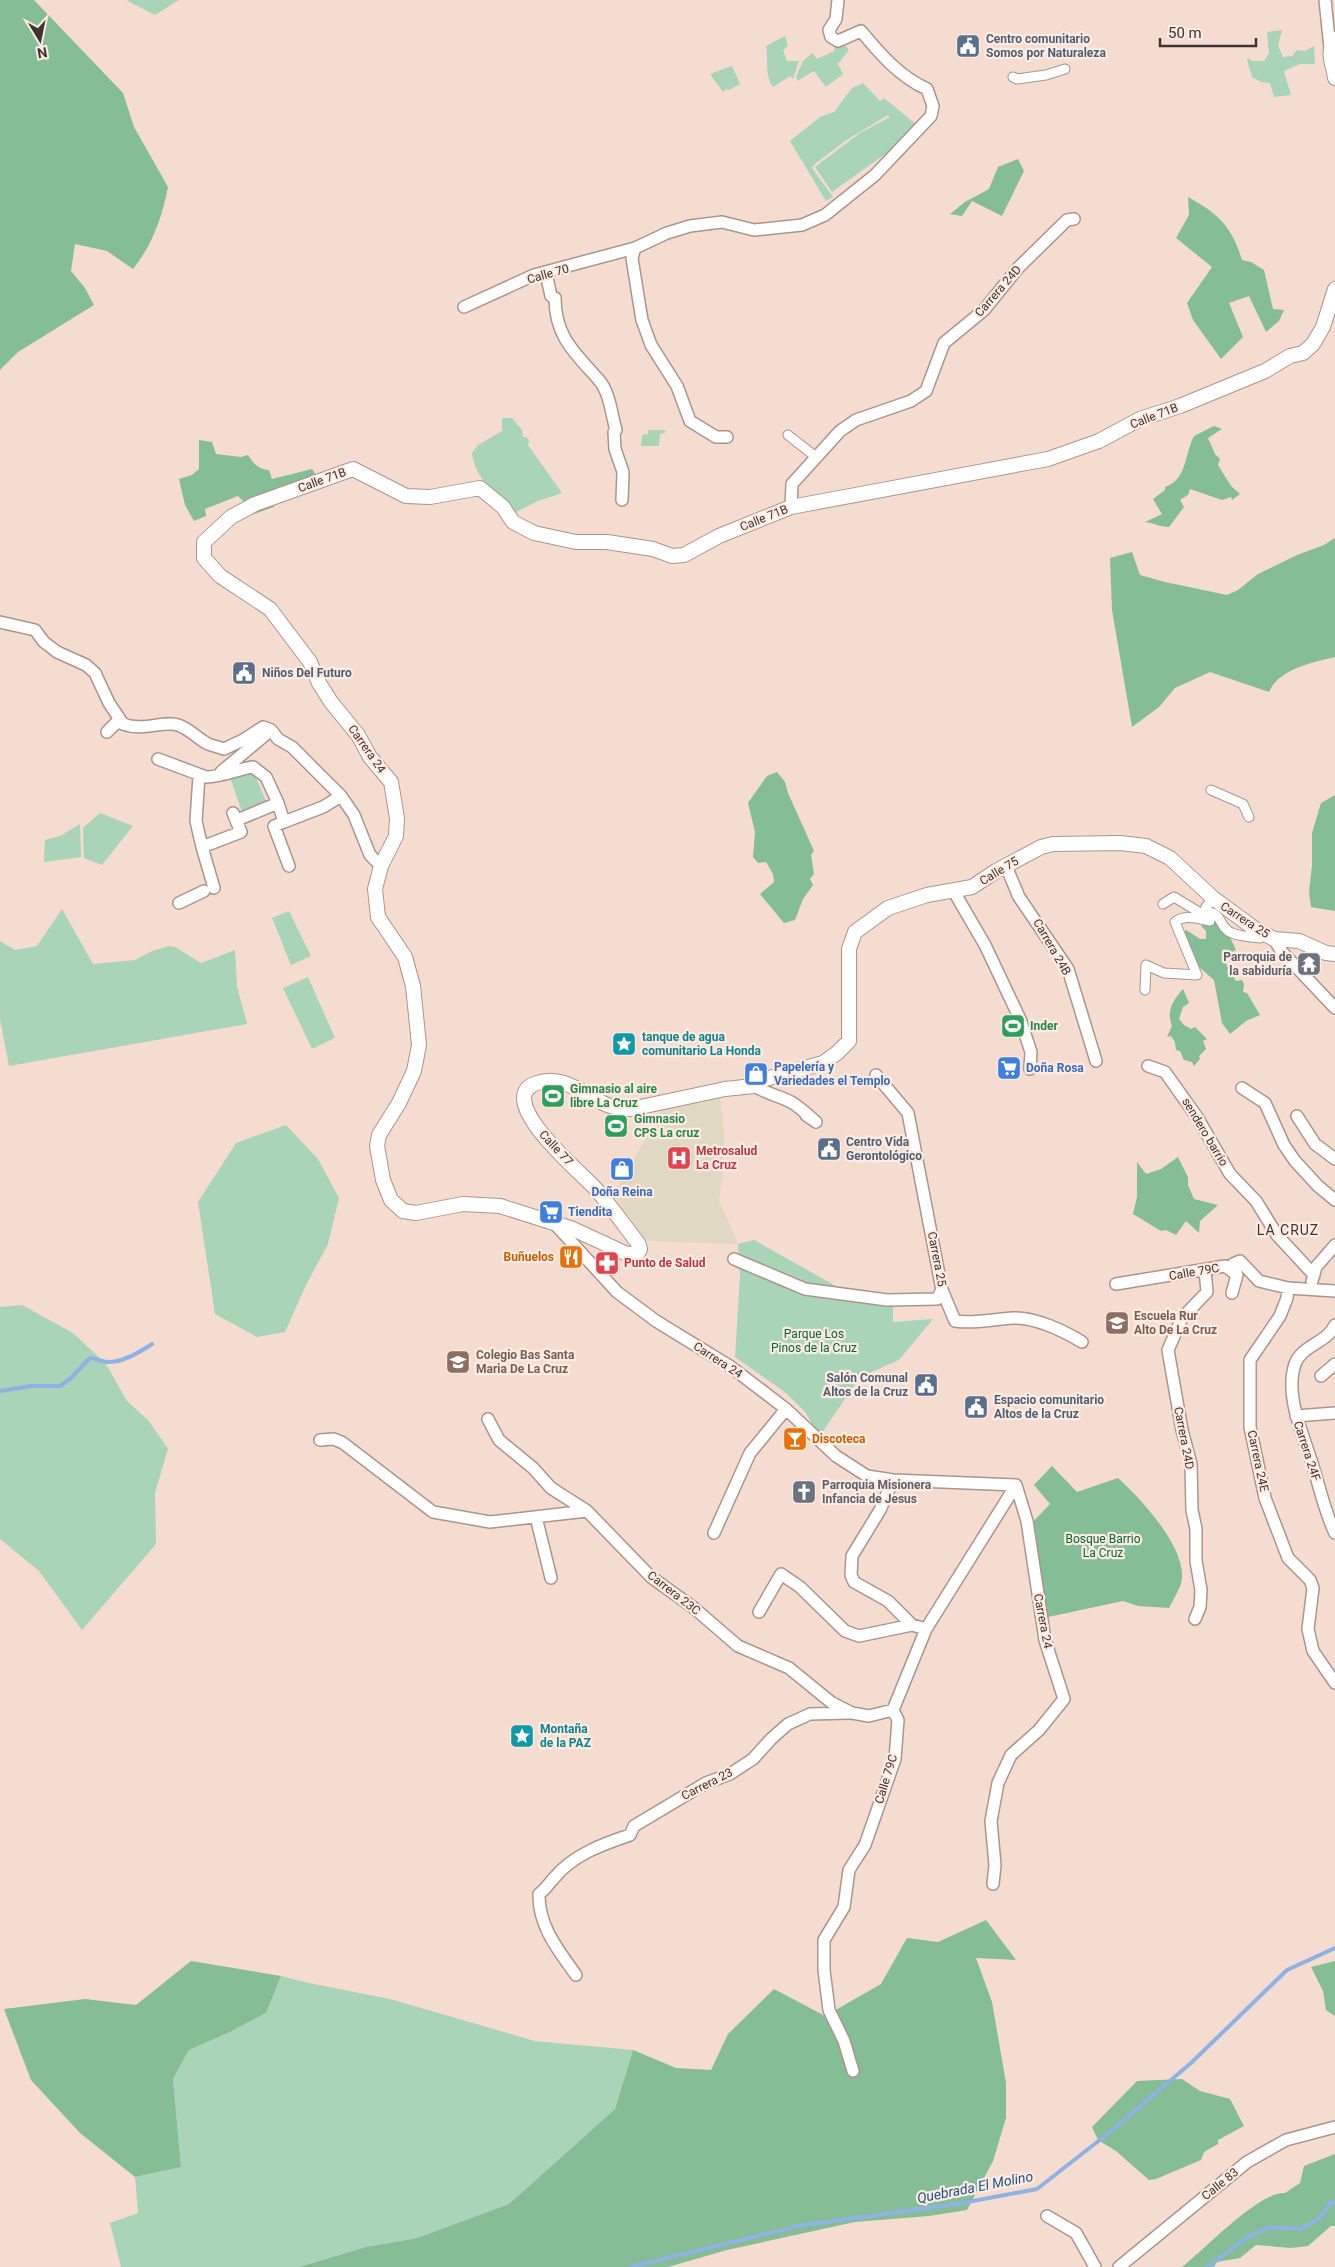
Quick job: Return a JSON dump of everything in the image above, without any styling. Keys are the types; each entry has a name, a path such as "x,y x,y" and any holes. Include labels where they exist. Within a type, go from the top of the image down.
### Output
{"street":[{"name":"Calle 70","path":"464,307 534,275 635,248 678,228 722,222 754,230 802,225 825,215 875,175 931,116 934,106 927,89 912,83 878,52 861,31 838,41 831,37 830,30 839,8 838,0"},
{"path":"1325,0 1335,78"},
{"path":"1013,77 1017,79 1046,75 1065,69"},
{"name":"Carrera 24D","path":"790,507 792,484 840,431 856,420 911,401 926,391 944,343 984,310 1018,268 1067,220 1074,219"},
{"path":"635,248 632,258 642,320 652,345 677,386 690,421 716,437 727,437"},
{"path":"546,273 551,296 555,298 555,313 565,340 598,379 609,399 616,430 614,432 615,449 623,472 622,500"},
{"name":"Calle 71B","path":"255,504 353,469 406,496 430,497 480,488 503,507 513,522 534,533 576,542 607,542 653,549 672,556 684,555 719,536 790,507 1048,459 1099,441 1140,419 1180,406 1248,378 1290,356 1303,353 1313,344 1323,328 1335,289"},
{"path":"788,435 816,457"},
{"name":"Carrera 24","path":"255,504 231,517 204,542 204,558 220,576 270,609 310,662 319,683 358,736 370,757 391,782 397,818 396,836 380,866 376,889 378,917 406,957 413,986 420,1045 414,1071 399,1103 379,1135 377,1146 383,1180 391,1200"},
{"path":"0,622 35,630 44,642 57,652 86,665 95,672 109,703 124,724"},
{"path":"106,732 117,722 148,728 170,723 193,732 208,744 224,749 242,740 256,729 263,727 271,730 278,739 292,747 341,796 354,815 370,855 380,866"},
{"path":"203,776 219,773 231,766 271,730"},
{"path":"158,759 203,776 217,777 253,767 266,777 284,822"},
{"path":"179,903 209,890 196,821 203,776"},
{"path":"1211,790 1243,804 1249,817"},
{"path":"289,866 274,826 323,807 341,796"},
{"path":"202,847 241,832 235,816 278,803"},
{"name":"Calle 75","path":"837,1054 849,1041 849,950 855,932 888,908 927,895 972,887 1041,847 1053,844 1120,842 1146,846 1170,858"},
{"name":"Carrera 25","path":"1170,858 1213,898 1255,929 1274,939 1282,952 1335,1008"},
{"name":"Carrera 24B","path":"1006,866 1020,897 1068,969 1096,1062"},
{"path":"953,890 985,945 1020,1019 1031,1052 1030,1069"},
{"path":"1163,904 1174,897 1192,910 1204,915 1210,921"},
{"path":"1210,921 1205,911 1213,898"},
{"path":"1205,911 1214,913 1220,918 1226,930 1231,933 1260,938"},
{"path":"1145,990 1146,965 1164,973 1197,975 1176,922 1180,918 1193,917 1210,921"},
{"path":"1274,939 1300,941 1335,954"},
{"name":"Calle 77","path":"391,1200 403,1211 416,1213 463,1204 500,1206 573,1229 627,1254 638,1253 640,1248 638,1243 594,1187 547,1141 531,1120 526,1107 525,1097 527,1089 537,1083 558,1082 574,1086 610,1106 631,1108 725,1089 754,1086 762,1080 823,1063 837,1054"},
{"name":"sendero barrio","path":"1148,1066 1165,1072 1206,1132 1230,1174 1256,1201 1277,1235 1314,1275"},
{"name":"Carrera 25","path":"876,1074 908,1113 942,1290 955,1321 981,1322 1015,1318 1059,1328 1082,1342"},
{"path":"754,1086 771,1096 789,1101 802,1109 816,1122 806,1115"},
{"path":"1242,1088 1265,1103 1284,1145 1318,1186 1335,1200"},
{"path":"1297,1116 1315,1144 1335,1159"},
{"name":"Carrera 24","path":"554,1224 617,1292 656,1321 731,1366 786,1409 836,1456 867,1476 893,1480 1016,1485 1027,1521 1045,1640 1064,1699 1039,1730 1012,1755 998,1783 990,1821 995,1865 993,1884"},
{"path":"1310,1290 1316,1267 1335,1245"},
{"path":"734,1259 805,1289 843,1295 887,1300 937,1299 942,1290"},
{"name":"Calle 79C","path":"1237,1275 1233,1264 1240,1261 1260,1281 1288,1288 1335,1290"},
{"name":"Calle 79C","path":"1116,1284 1225,1266 1237,1275"},
{"name":"Carrera 24D","path":"1196,1619 1200,1607 1201,1590 1196,1561 1196,1529 1192,1510 1191,1464 1182,1430 1168,1350 1182,1318 1207,1292 1205,1270"},
{"path":"1232,1294 1237,1275"},
{"name":"Carrera 24E","path":"1288,1288 1287,1298 1280,1316 1250,1360 1250,1427 1266,1498 1288,1558 1310,1580 1313,1588 1308,1629 1313,1651 1335,1682"},
{"name":"Carrera 24F","path":"1335,1325 1329,1334 1305,1351 1295,1365 1293,1382 1296,1416 1330,1507 1335,1533"},
{"path":"1321,1376 1335,1364"},
{"path":"714,1533 750,1453 786,1409"},
{"path":"1296,1416 1335,1413"},
{"name":"Carrera 23C","path":"488,1419 499,1440 533,1468 551,1488 587,1511 651,1577 694,1608 738,1646 789,1668 832,1702 852,1713 869,1716 893,1710"},
{"path":"320,1440 334,1438 342,1443 433,1512 490,1522 587,1511"},
{"path":"893,1480 880,1510 852,1556 851,1569 854,1582 888,1601 912,1625"},
{"path":"893,1710 926,1629 1016,1485"},
{"path":"536,1517 551,1578"},
{"path":"759,1612 781,1574 800,1587 845,1631 859,1636 912,1625 926,1629"},
{"name":"Calle 79C","path":"853,2071 844,2041 829,2010 824,1970 824,1940 844,1907 848,1870 865,1845 895,1759 898,1720 893,1710"},
{"name":"Carrera 23","path":"576,1975 552,1943 538,1904 539,1894 564,1869 586,1852 630,1835 634,1826 706,1783 730,1774 753,1758 770,1739 788,1724 810,1714 852,1713"},
{"name":"Calle 83","path":"1119,2267 1247,2162 1286,2140 1335,2127"},
{"path":"1047,2216 1076,2233 1095,2267"}],"shaded area":[{"name":"Metrosalud La Cruz","path":"720,1096 724,1133 723,1173 719,1200 738,1244 647,1241 613,1195 647,1136 656,1135 661,1109"}],"green space":[{"path":"0,0 34,0 123,93 134,127 168,187 156,230 146,250 133,269 107,251 75,244 71,271 85,288 94,305 18,352 0,370"},
{"path":"126,0 179,0 155,15"},
{"path":"1282,30 1278,46 1283,57 1292,56 1297,50 1305,51 1314,46 1315,64 1300,64 1284,71 1291,95 1274,97 1270,83 1261,82 1252,77 1247,60 1248,58 1252,61 1264,61 1269,53 1267,32"},
{"path":"785,36 788,46 783,50 787,61 799,61 793,79 790,76 773,87 768,72 766,46"},
{"path":"843,43 849,50 838,64 843,74 826,87 814,71 797,81 796,77 803,61 812,53 817,59 834,51 835,45"},
{"path":"732,66 740,84 723,92 710,74"},
{"path":"863,83 880,101 884,98 917,125 905,139 888,115 845,141 816,163 812,168 833,197 826,201 790,141 820,117 834,112 852,88"},
{"path":"890,117 905,140 832,192 815,167 860,133"},
{"path":"1018,159 1024,171 1002,216 972,201 962,216 950,214 965,202 989,189 998,167"},
{"path":"1188,197 1208,209 1223,222 1234,239 1242,260 1251,262 1264,270 1273,309 1284,310 1279,321 1266,332 1249,296 1229,303 1243,337 1221,359 1193,320 1187,303 1212,267 1176,238 1189,215"},
{"path":"502,418 512,418 522,430 523,437 529,440 528,445 562,493 538,501 512,514 482,479 477,471 472,453 478,445 502,431"},
{"path":"1214,426 1222,429 1208,438 1215,454 1220,459 1218,465 1231,486 1240,494 1232,500 1231,497 1222,500 1190,489 1188,495 1180,500 1184,507 1169,527 1145,522 1162,514 1153,499 1178,478 1194,436"},
{"path":"648,430 665,430 665,433 660,434 659,446 641,446 642,435 648,434"},
{"path":"199,440 212,442 216,454 241,457 248,455 257,466 269,470 272,479 312,469 323,485 304,494 274,499 274,507 245,517 237,517 247,510 244,502 238,496 205,509 206,516 194,521 185,505 179,479 192,475 199,469"},
{"path":"1335,538 1335,657 1307,664 1288,672 1274,684 1269,692 1210,672 1175,688 1159,707 1132,727 1112,610 1110,558 1132,552 1140,575 1227,595 1238,590 1258,574 1297,555 1324,545"},
{"path":"253,771 267,803 242,812 230,777"},
{"path":"777,772 785,782 814,851 811,855 814,874 810,879 813,885 803,899 795,920 784,923 760,894 774,882 773,874 766,862 758,863 753,857 755,832 748,803 767,776"},
{"path":"1335,795 1335,911 1311,907 1309,892 1312,866 1312,833 1321,803"},
{"path":"100,813 133,826 102,865 84,858 83,828"},
{"path":"80,824 81,857 44,862 45,840 60,836"},
{"path":"62,909 93,964 135,960 152,951 169,946 175,947 201,963 235,950 237,986 247,1024 9,1066 0,1019 0,941 15,950 37,946"},
{"path":"289,911 311,956 291,965 272,918"},
{"path":"1213,916 1229,935 1236,950 1222,957 1236,981 1242,980 1244,984 1243,992 1247,993 1260,1015 1246,1021 1230,1034 1222,1023 1214,980 1199,967 1184,933 1186,930 1200,939 1206,939 1206,931 1201,926"},
{"path":"308,977 335,1038 312,1049 283,988"},
{"path":"1183,989 1189,1003 1183,1007 1179,1019 1191,1029 1195,1027 1207,1039 1203,1041 1206,1049 1199,1056 1200,1059 1194,1066 1192,1062 1184,1060 1180,1051 1176,1050 1175,1042 1171,1036 1167,1037 1172,1026 1170,1021 1171,1006"},
{"path":"286,1125 318,1159 339,1198 328,1244 306,1285 285,1332 257,1337 215,1314 198,1202 236,1143"},
{"path":"1178,1157 1188,1177 1188,1185 1194,1199 1218,1205 1200,1221 1199,1233 1186,1221 1176,1235 1166,1230 1161,1231 1133,1214 1137,1197 1137,1162 1146,1174 1161,1169"},
{"name":"Parque Los Pinos de la Cruz","path":"754,1240 843,1290 893,1295 893,1322 933,1319 899,1360 860,1377 819,1437 806,1413 786,1393 735,1357 740,1275 738,1244"},
{"path":"22,1305 73,1333 106,1364 127,1401 149,1421 168,1449 155,1493 156,1544 82,1630 39,1571 0,1539 0,1307"},
{"name":"Bosque Barrio La Cruz","path":"1052,1466 1077,1492 1118,1478 1162,1526 1178,1556 1182,1571 1181,1584 1169,1608 1138,1606 1123,1601 1048,1617 1032,1523 1050,1504 1034,1485"},
{"path":"986,1920 1016,1960 976,1958 992,2002 1006,2083 1006,2118 993,2161 967,2210 929,2216 855,2222 727,2250 668,2267 299,2267 366,2247 417,2238 509,2204 615,2109 633,2050 676,2068 711,2070 728,2034 774,1989 825,2016 881,1984 907,1938 938,1942"},
{"path":"191,1961 281,1976 266,2013 230,2032 189,2050 173,2079 181,2167 135,2177 80,2133 31,2080 4,2009 85,1999 136,2005"},
{"path":"1335,1961 1335,2016 1326,2010 1323,1991 1311,1967"},
{"path":"281,1976 390,1999 535,2041 633,2050 615,2109 509,2204 417,2238 366,2247 299,2267 121,2267 110,2223 138,2213 135,2177 181,2167 173,2079 189,2050 230,2032 266,2013"},
{"path":"1182,2079 1200,2091 1230,2099 1244,2126 1218,2140 1218,2144 1204,2152 1201,2160 1156,2179 1149,2180 1116,2151 1098,2140 1092,2127 1137,2081"},
{"path":"1335,2154 1335,2226 1331,2226 1308,2246 1291,2248 1256,2245 1240,2258 1217,2262 1214,2267 1182,2267 1232,2223 1261,2201 1274,2195 1285,2193 1300,2183 1304,2166"}],"waterway":[{"path":"0,1391 31,1386 60,1386 70,1379 90,1358 115,1362 152,1344"},
{"name":"Quebrada El Molino","path":"630,2267 803,2225 957,2204 1037,2189 1110,2132 1191,2063 1287,1970 1335,1948"},
{"path":"1208,2267 1246,2238 1270,2227 1301,2229 1320,2218 1331,2202 1335,2202"}],"place":[{"name":"Centro comunitario Somos por Naturaleza","path":"968,46"},
{"name":"Niños Del Futuro","path":"244,673"},
{"name":"Parroquia de la sabiduría","path":"1309,964"},
{"name":"Inder","path":"1013,1026"},
{"name":"tanque de agua comunitario La Honda","path":"624,1044"},
{"name":"Doña Rosa","path":"1009,1068"},
{"name":"Papelería y Variedades el Templo","path":"756,1074"},
{"name":"Gimnasio al aire libre La Cruz","path":"553,1096"},
{"name":"Gimnasio CPS La cruz","path":"616,1126"},
{"name":"Centro Vida Gerontológico","path":"829,1149"},
{"name":"Metrosalud La Cruz","path":"679,1158"},
{"name":"Doña Reina","path":"622,1169"},
{"name":"Tiendita","path":"551,1212"},
{"name":"Buñuelos","path":"571,1257"},
{"name":"Punto de Salud","path":"607,1263"},
{"name":"Escuela Rur Alto De La Cruz","path":"1117,1323"},
{"name":"Colegio Bas Santa Maria De La Cruz","path":"458,1362"},
{"name":"Salón Comunal Altos de la Cruz","path":"926,1385"},
{"name":"Espacio comunitario Altos de la Cruz","path":"976,1407"},
{"name":"Discoteca","path":"795,1439"},
{"name":"Parroquia Misionera Infancia de Jesus","path":"804,1492"},
{"name":"Montaña de la PAZ","path":"522,1736"}],"district":[{"name":"LA CRUZ","path":"1288,1230"}]}
